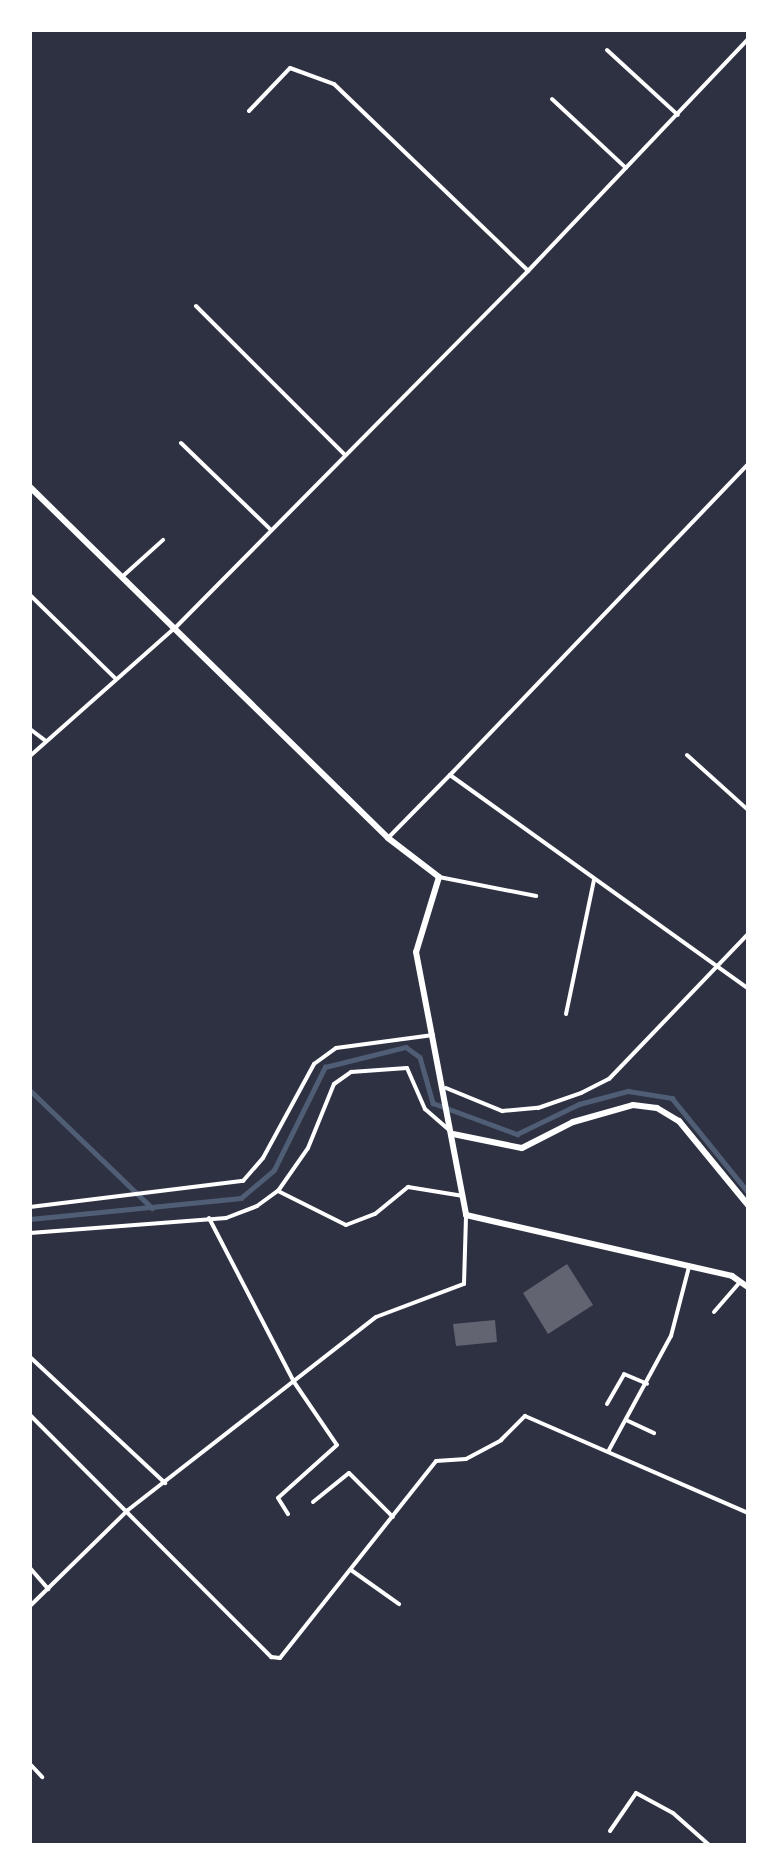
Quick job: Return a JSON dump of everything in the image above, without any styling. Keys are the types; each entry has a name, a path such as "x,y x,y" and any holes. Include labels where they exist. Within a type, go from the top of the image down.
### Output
{"street":[{"path":"30,487 176,627 388,838 439,877 416,952 446,1088 466,1215 689,1266 740,1282 748,1287"},
{"path":"453,1134 522,1148 573,1122 633,1105 657,1108 679,1121 748,1205"}],"lane":[{"path":"30,756 176,627 528,271 748,39"},
{"path":"607,50 678,115"},
{"path":"249,111 290,68 333,84 528,271"},
{"path":"552,99 626,168"},
{"path":"196,306 345,455"},
{"path":"181,443 272,530"},
{"path":"388,838 748,464"},
{"path":"123,576 163,540"},
{"path":"30,595 116,679"},
{"path":"30,729 46,741"},
{"path":"687,755 748,810"},
{"path":"450,775 748,988"},
{"path":"439,877 536,896"},
{"path":"566,1014 594,880"},
{"path":"446,1088 502,1111 538,1108 581,1094 609,1079 748,934"},
{"path":"30,1207 243,1181 263,1158 314,1065 336,1048 433,1035"},
{"path":"30,1233 226,1218 278,1191 308,1148 334,1084 351,1072 407,1068 425,1109 453,1134"},
{"path":"278,1191 346,1225 375,1214 408,1187 463,1196"},
{"path":"30,1606 128,1510 376,1317 464,1284 466,1215"},
{"path":"209,1218 294,1382 337,1445 278,1498 288,1514"},
{"path":"609,1450 647,1384 671,1336 689,1266"},
{"path":"714,1312 740,1282"},
{"path":"30,1357 165,1483"},
{"path":"607,1404 624,1374 647,1384"},
{"path":"30,1416 128,1510 271,1657 280,1658 436,1461 466,1460 501,1440 525,1416 609,1450 748,1513"},
{"path":"626,1420 654,1433"},
{"path":"313,1502 349,1473 393,1516"},
{"path":"30,1568 48,1589"},
{"path":"351,1570 399,1604"},
{"path":"30,1764 42,1777"},
{"path":"610,1831 636,1793 673,1813 709,1845"}],"building":[{"path":"567,1264 593,1305 548,1334 523,1293"},
{"path":"495,1320 497,1342 456,1346 453,1324"}],"waterway":[{"path":"30,1219 241,1198 274,1170 325,1067 406,1047 420,1057 433,1103 517,1134 579,1104 628,1091 672,1098 748,1192"},
{"path":"30,1090 152,1208"}]}
